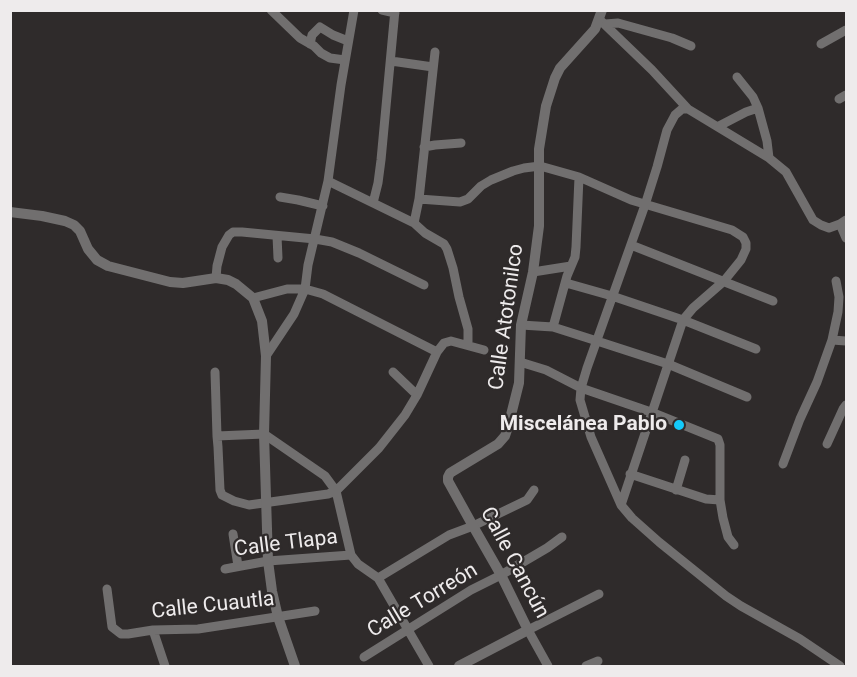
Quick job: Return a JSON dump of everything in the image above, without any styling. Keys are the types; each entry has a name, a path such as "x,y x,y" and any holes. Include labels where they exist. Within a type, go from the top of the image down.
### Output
{"street":[{"path":"271,10 300,38 321,53 330,58 345,60"},
{"path":"266,356 294,314 305,289 308,265 328,181 354,10"},
{"path":"373,203 381,160 395,12 382,10"},
{"path":"602,18 672,38 691,46"},
{"path":"602,18 688,109 769,158 786,172 813,220 829,228 843,222 846,238"},
{"name":"Calle Atotonilco","path":"448,477 450,473 498,444 505,436 519,383 521,325 533,272 539,226 539,149 546,106 560,68 602,18"},
{"path":"310,44 312,35 320,27 348,41"},
{"path":"821,44 846,30"},
{"path":"414,223 419,199 435,52"},
{"path":"391,61 433,68"},
{"path":"737,76 753,97 758,108 769,158"},
{"path":"718,126 758,108"},
{"path":"688,109 675,115 667,130 645,205 580,388 579,400 591,437 621,505 632,518 726,596 800,639 840,666"},
{"path":"424,147 461,143"},
{"path":"419,199 460,202 468,199 490,180 513,171 540,166 579,177 645,205 732,230 746,243 741,260 724,281 693,308 683,320 621,505"},
{"path":"553,327 575,257 579,177"},
{"path":"328,181 414,223 425,233 444,244 468,329 468,345"},
{"path":"280,197 323,206"},
{"path":"10,212 42,216 74,225 97,260 108,266 183,284 216,278 228,280 253,298 262,321 266,356 264,434 268,561 278,617 296,666"},
{"path":"216,278 222,247 233,232 242,232 332,242 424,285"},
{"path":"278,236 278,258"},
{"path":"631,245 772,300"},
{"path":"533,272 571,266"},
{"path":"783,464 832,340 838,312 836,281"},
{"path":"566,283 683,320 756,349"},
{"path":"253,298 287,289 305,289 323,294 437,352"},
{"path":"521,325 553,327 597,341 668,364 747,398"},
{"path":"216,372 219,484 222,495 249,505 266,504 336,491 392,433 417,395 437,352 444,343 451,340 484,350"},
{"path":"832,340 846,341"},
{"path":"520,362 546,370 580,388 651,412 717,439 720,445 720,500 728,537 734,545"},
{"path":"393,372 417,395"},
{"path":"827,444 846,405"},
{"path":"217,436 264,434 326,476 336,491 351,555 358,564 378,578 429,666"},
{"path":"675,490 686,460"},
{"path":"630,474 706,499 720,500"},
{"name":"Calle Cancún","path":"448,477 448,481 501,575 548,666"},
{"path":"378,578 449,536 528,500 534,490"},
{"path":"234,534 238,566"},
{"name":"Calle Torreón","path":"364,657 471,590 501,575 562,537"},
{"name":"Calle Tlapa","path":"225,569 268,561 351,555"},
{"name":"Calle Cuautla","path":"107,589 112,627 121,634 153,630 198,629 315,611"},
{"path":"459,666 599,594"},
{"path":"153,630 165,666"},
{"path":"586,666 598,661"}],"place":[{"name":"Miscelánea Pablo","path":"679,425"}]}
